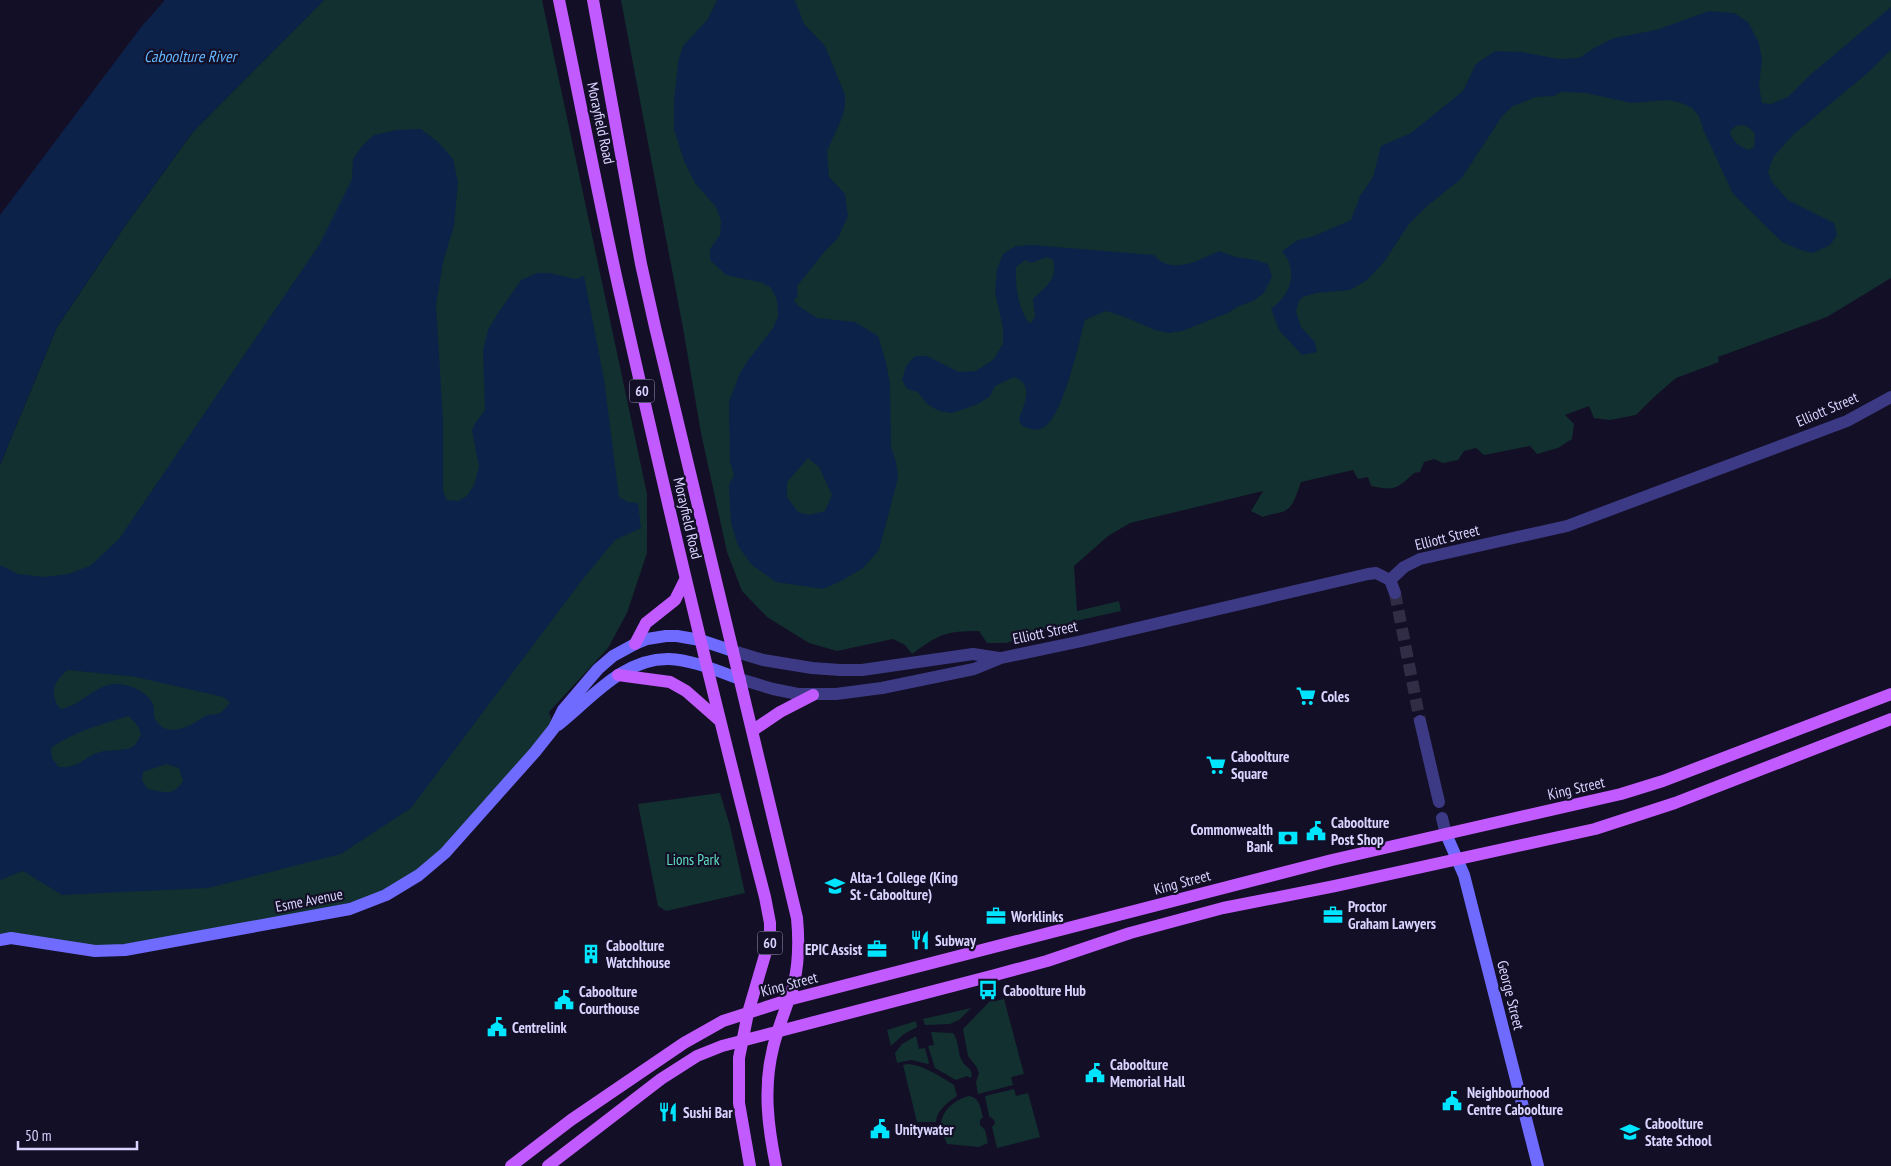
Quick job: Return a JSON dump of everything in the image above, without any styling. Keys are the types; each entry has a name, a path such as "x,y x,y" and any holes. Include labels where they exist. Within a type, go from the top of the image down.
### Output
{"main road":[{"name":"Morayfield Road","path":"559,0 618,283 686,580 719,720 765,897 770,928 770,942 748,1013 743,1040"},
{"name":"Morayfield Road","path":"593,0 641,264 797,918 798,960 778,1030"},
{"path":"635,644 646,623 675,600 686,580"},
{"path":"618,675 670,682 686,691 719,720"},
{"name":"King Street","path":"512,1166 571,1120 684,1043 723,1021 788,1000 1332,860 1640,788 1891,694"},
{"path":"752,730 780,712 814,695"},
{"path":"548,1166 653,1085 709,1051 778,1030 1047,961 1122,935 1223,908 1595,829 1634,818 1891,719"},
{"name":"60","path":"776,1166 768,1122 767,1089 773,1048 778,1030"},
{"name":"60","path":"743,1040 740,1058 739,1103 750,1166"}],"street":[{"name":"Elliott Street","path":"740,679 773,689 814,695 882,688 974,669 1001,658 1082,641 1368,574 1376,573 1390,580 1404,567 1420,559 1567,526 1847,421 1891,398"},
{"path":"1390,580 1395,593"},
{"name":"Esme Avenue","path":"554,728 563,710 598,670 613,656 635,644 666,636 677,636 700,640 733,650"},
{"name":"Elliott Street","path":"733,650 764,660 812,668 840,670 862,670 973,654 1001,658"},
{"name":"Esme Avenue","path":"0,940 11,938 95,951 125,950 350,909 386,895 419,875 445,853 554,728 618,675 632,667 657,660 669,660 707,668 740,679"},
{"path":"1420,721 1438,802"},
{"path":"1442,818 1446,834"},
{"name":"George Street","path":"1446,834 1458,859 1538,1166"}],"green space":[{"path":"324,0 542,0 647,494 647,553 627,613 608,648 549,712 554,728 445,853 386,895 125,950 0,940 0,465 57,327 125,226 192,133"},
{"path":"621,0 1891,0 1891,278 1827,317 1718,357 1719,362 1676,378 1636,415 1610,420 1594,418 1589,406 1565,415 1574,424 1572,439 1558,448 1537,454 1530,446 1484,455 1476,448 1464,451 1458,460 1443,463 1434,459 1424,462 1420,472 1414,473 1399,485 1391,488 1371,486 1368,477 1358,479 1353,470 1301,482 1294,500 1286,510 1263,517 1251,511 1263,491 1130,523 1108,536 1074,566 1077,611 1119,601 1121,611 1071,622 1006,643 987,643 979,631 968,631 943,635 912,654 905,645 893,639 837,651 809,643 767,617 742,591 727,552 701,433"},
{"name":"Lions Park","path":"720,793 730,826 745,893 666,911 658,906 638,804"},
{"path":"993,998 995,1001 1004,999 1024,1074 1011,1077 1013,1085 978,1094 976,1082 979,1073 968,1056 963,1029"},
{"path":"971,1008 959,1020 950,1024 925,1025 923,1019"},
{"path":"916,1021 917,1027 904,1034 891,1046 887,1030"},
{"path":"931,1032 953,1033 957,1040 959,1054 972,1075 971,1078 967,1076 956,1080 935,1068 928,1046 934,1045"},
{"path":"916,1036 919,1049 925,1048 929,1063 911,1060 897,1063 895,1053 902,1044"},
{"path":"908,1064 927,1069 954,1085 957,1096 940,1111 936,1122 917,1122 903,1065"},
{"path":"1014,1089 1016,1096 1028,1093 1040,1137 997,1148 992,1127 995,1123 989,1116 985,1096"},
{"path":"969,1096 973,1097 979,1104 983,1117 980,1120 980,1125 985,1130 988,1143 979,1147 947,1144 941,1126 944,1114 955,1102"}],"water":[{"name":"Caboolture River","path":"165,0 324,0 192,133 125,226 57,327 0,465 0,215 142,26"},
{"path":"717,0 795,0 804,24 825,46 845,95 845,107 842,118 827,151 829,177 845,194 848,216 838,238 797,286 798,297 794,299 797,305 817,318 855,322 878,336 890,384 891,447 896,462 898,478 879,550 863,568 823,589 776,582 752,565 738,546 731,523 729,485 734,475 730,462 729,402 740,373 773,328 778,316 777,300 771,288 763,283 726,275 710,260 710,249 720,235 721,221 716,207 695,183 684,161 674,129 674,102 678,62 683,46 708,19","holes":["808,458 819,467 832,495 825,511 809,515 798,512 787,497 787,482"]},
{"path":"1891,7 1891,50 1870,71 1794,134 1774,156 1768,172 1772,182 1788,200 1834,223 1837,235 1830,245 1813,253 1782,242 1733,194 1703,129 1699,116 1692,108 1669,100 1631,103 1586,93 1561,92 1554,96 1536,97 1513,106 1503,115 1461,179 1427,206 1409,224 1384,262 1367,280 1350,290 1316,293 1303,297 1299,301 1296,311 1301,327 1315,342 1317,352 1302,355 1279,330 1271,309 1284,297 1288,290 1291,274 1287,259 1282,251 1298,240 1314,236 1351,220 1360,196 1373,177 1381,146 1411,133 1463,91 1476,64 1495,51 1522,52 1559,59 1579,58 1614,38 1656,30 1709,11 1734,13 1748,22 1759,43 1762,60 1759,86 1762,103 1771,104 1788,97 1810,75","holes":["1744,125 1755,134 1754,147 1749,150 1736,143 1730,131 1736,126"]},
{"path":"421,129 438,142 453,159 458,182 454,226 443,262 436,305 443,421 443,491 447,500 458,501 467,496 474,485 479,467 472,430 485,410 483,350 488,330 498,313 521,280 537,273 549,273 576,279 584,276 604,379 619,497 628,502 638,503 641,528 615,540 583,579 411,808 341,854 208,888 62,895 23,871 0,880 0,565 18,574 44,577 68,574 90,566 119,539 319,245 352,179 353,159 362,146 374,135 396,130","holes":["68,670 136,677 223,697 230,702 219,713 206,716 184,728 171,730 165,729 155,719 154,707 150,699 137,689 126,685 108,685 74,704 60,709 54,698 54,688 59,679","129,716 138,726 141,735 132,747 123,750 100,752 72,766 59,767 52,758 51,748 89,729","166,764 179,768 183,781 176,789 168,792 148,789 142,781 143,772"]},
{"path":"1032,245 1154,255 1161,261 1177,265 1194,262 1219,251 1268,264 1272,277 1264,293 1253,301 1182,331 1168,333 1155,330 1106,311 1085,320 1063,395 1057,410 1043,428 1034,430 1021,425 1019,419 1025,401 1026,390 1020,380 1014,377 995,386 990,396 978,404 952,413 939,411 927,404 918,392 907,389 902,380 906,366 915,356 927,356 959,372 976,371 993,360 1003,344 1003,328 995,292 997,269 1003,254 1016,246","holes":["1047,257 1053,260 1054,272 1052,278 1033,299 1035,316 1032,322 1029,323 1022,310 1018,296 1016,267 1025,260 1031,263"]}],"tunnel":[{"path":"1395,593 1420,721"}],"place":[{"name":"Coles","path":"1306,696"},
{"name":"Caboolture Square","path":"1216,765"},
{"name":"Caboolture Post Shop","path":"1316,831"},
{"name":"Commonwealth Bank","path":"1288,838"},
{"name":"Alta-1 College (King St - Caboolture)","path":"835,886"},
{"name":"Proctor Graham Lawyers","path":"1333,915"},
{"name":"Worklinks","path":"996,916"},
{"name":"Subway","path":"920,940"},
{"name":"EPIC Assist","path":"877,949"},
{"name":"Caboolture Watchhouse","path":"591,954"},
{"name":"Caboolture Hub","path":"988,990"},
{"name":"Caboolture Courthouse","path":"564,1000"},
{"name":"Centrelink","path":"497,1027"},
{"name":"Caboolture Memorial Hall","path":"1095,1073"},
{"name":"Neighbourhood Centre Caboolture","path":"1452,1101"},
{"name":"Sushi Bar","path":"668,1112"},
{"name":"Unitywater","path":"880,1129"},
{"name":"Caboolture State School","path":"1630,1132"}]}
